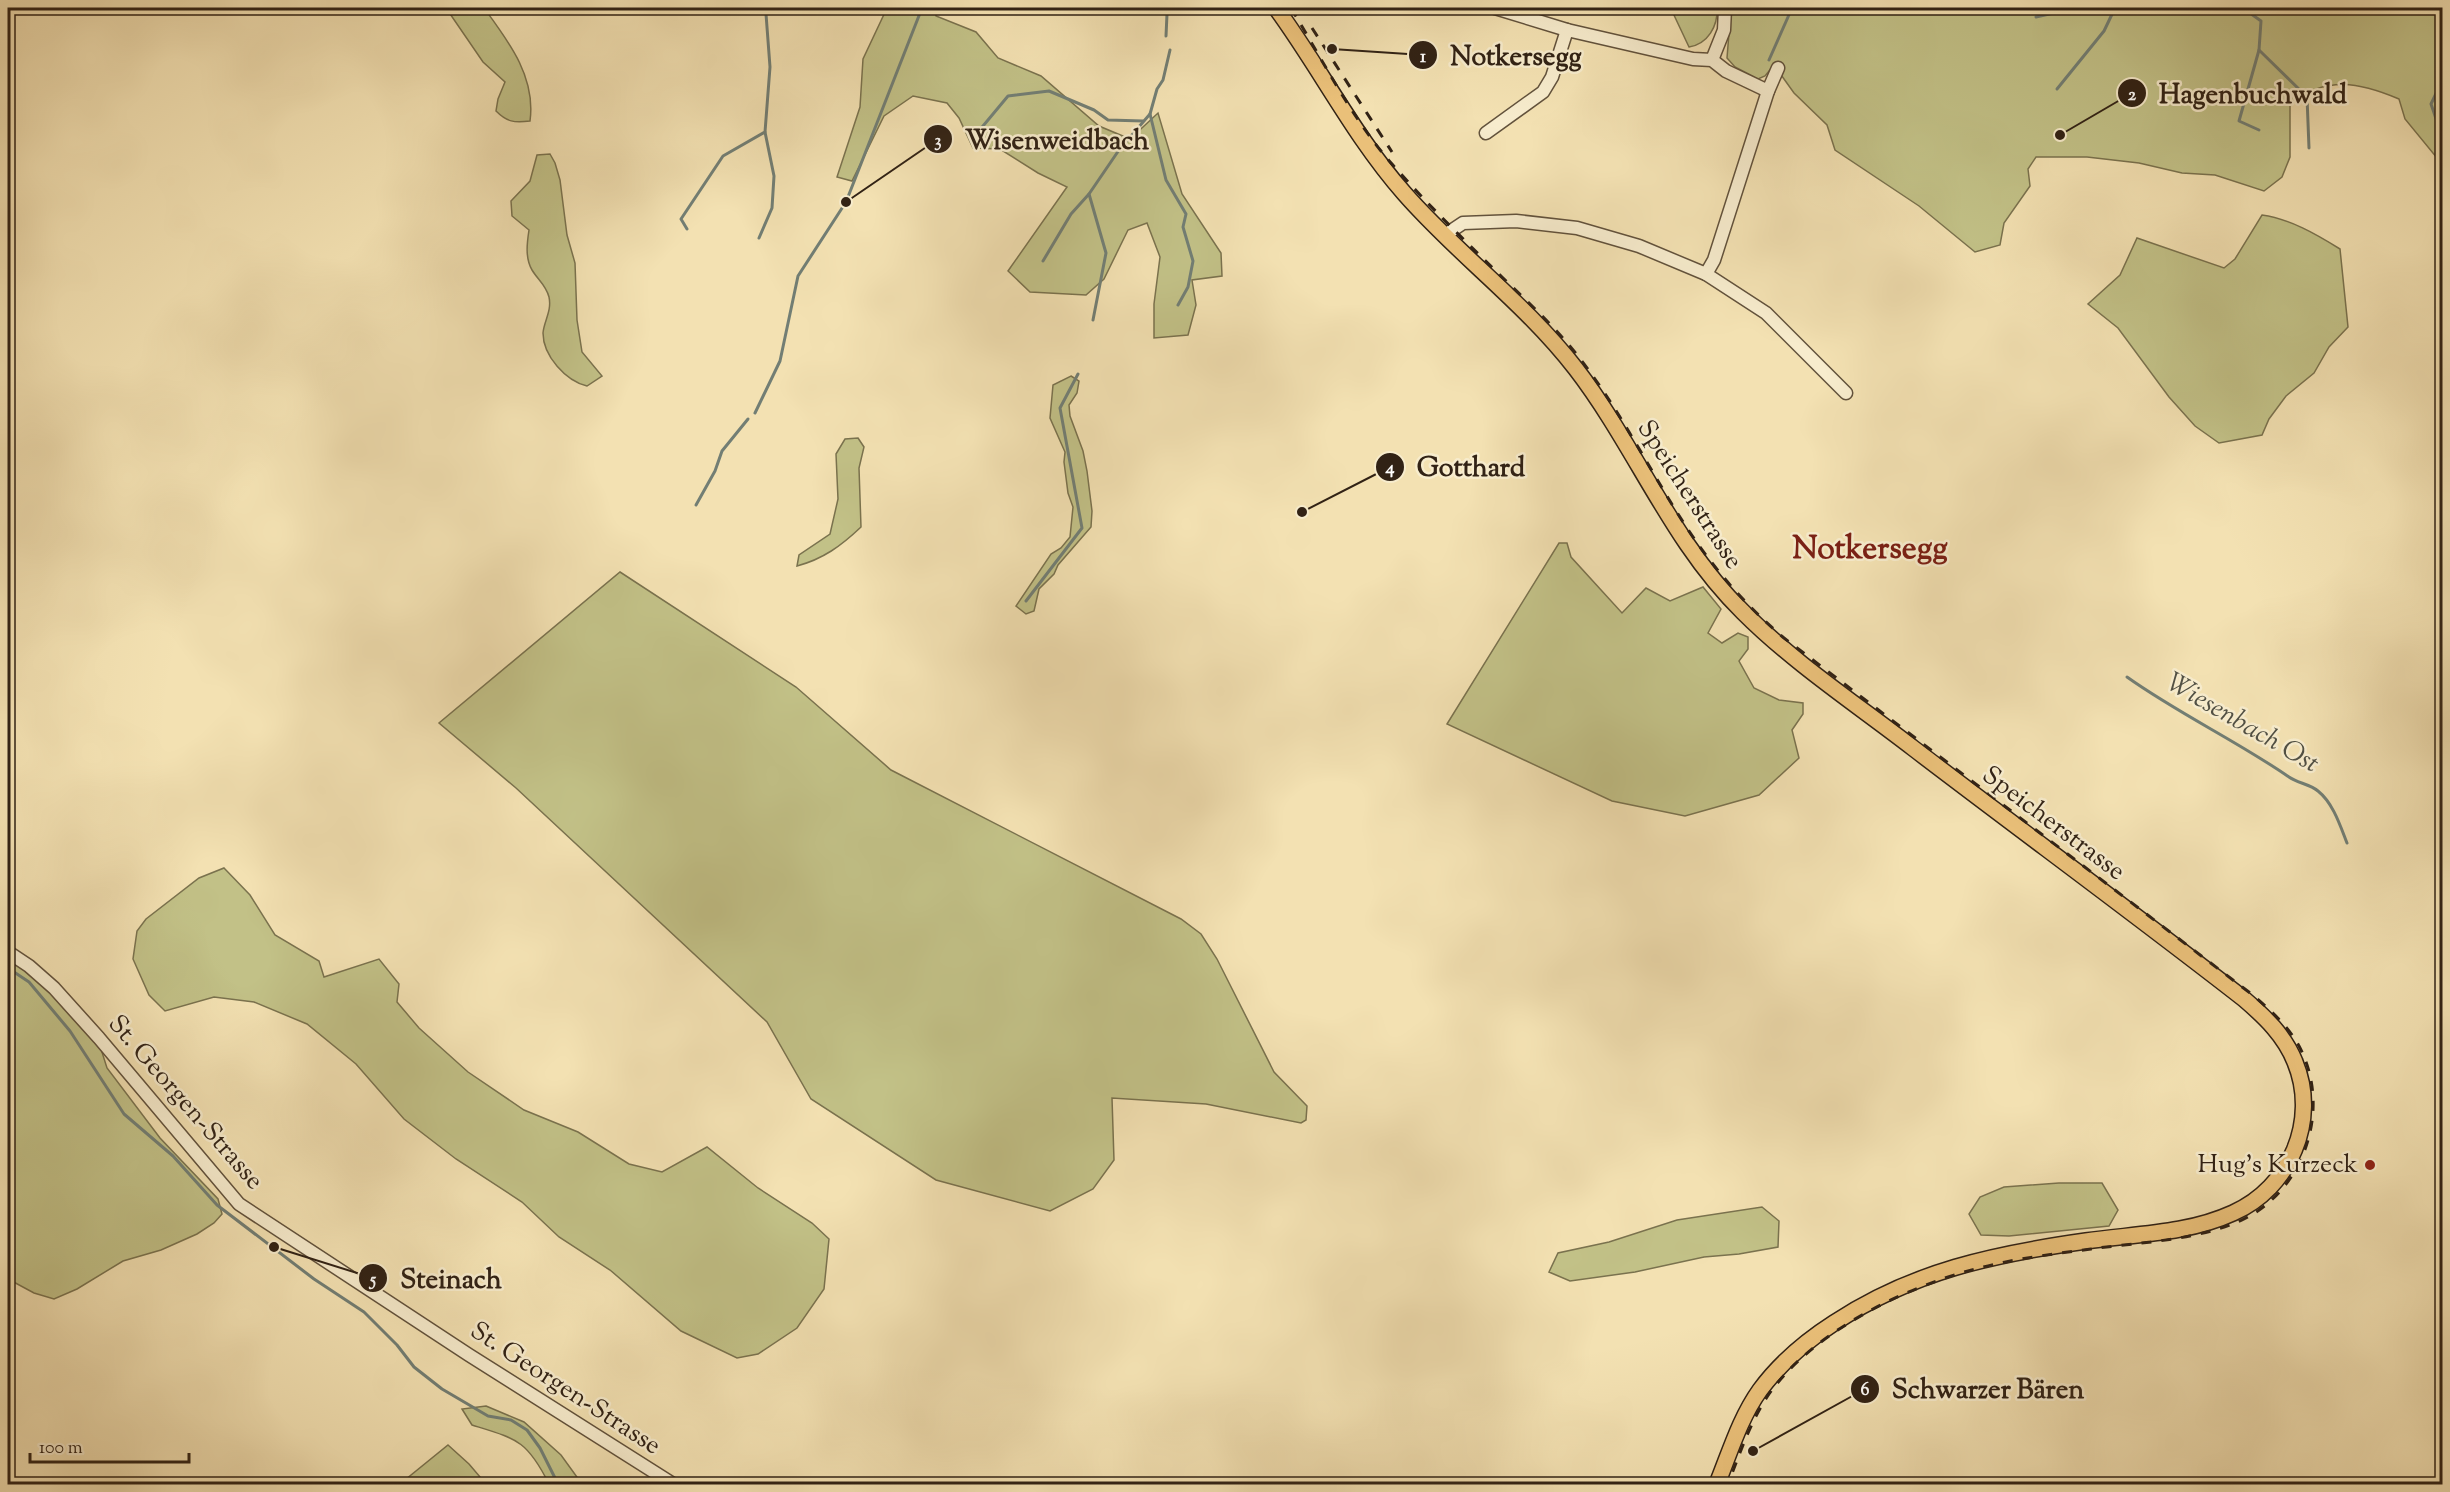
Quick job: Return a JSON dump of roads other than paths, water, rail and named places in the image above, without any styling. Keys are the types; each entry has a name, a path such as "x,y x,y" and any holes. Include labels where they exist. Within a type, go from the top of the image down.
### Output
{"main road":[{"name":"Speicherstrasse","path":"1276,8 1377,160 1408,198 1533,319 1577,370 1616,426 1679,532 1718,585 1741,611 1819,678 2255,1008 2278,1033 2291,1053 2304,1093 2302,1130 2289,1163 2268,1190 2242,1209 2208,1222 2180,1229 2037,1248 1968,1262 1892,1290 1821,1331 1789,1358 1760,1390 1741,1423 1718,1485"}],"street":[{"path":"1495,8 1567,30 1693,59 1712,60 1726,71 1768,91"},
{"path":"1712,60 1724,30 1725,8"},
{"path":"1486,133 1543,92 1552,77 1567,30"},
{"path":"1706,274 1714,261 1768,91 1778,68"},
{"path":"1445,235 1458,225 1516,221 1577,228 1639,246 1706,274 1766,313 1845,393"},
{"name":"St. Georgen-Strasse","path":"8,952 29,966 54,988 239,1204 673,1485"}],"waterway":[{"path":"687,229 681,219 723,156 765,132 770,67 766,14 770,8"},
{"path":"755,413 780,361 798,276 846,202 922,8"},
{"path":"1769,60 1792,8"},
{"path":"2036,17 2076,8"},
{"path":"2080,8 2085,8"},
{"path":"2057,89 2104,31 2115,8"},
{"path":"2243,8 2261,21 2259,50 2239,121 2259,130"},
{"path":"1166,36 1167,14"},
{"path":"1170,50 1163,80 1157,89 1150,114 1166,180 1186,214 1183,227 1193,261 1188,287 1178,305"},
{"path":"2259,50 2307,97 2309,148"},
{"path":"2442,81 2431,104 2442,136"},
{"path":"978,132 1008,96 1049,91 1094,110 1108,120 1143,121"},
{"path":"1093,320 1106,253 1089,194 1119,150 1150,114"},
{"path":"759,238 772,208 774,176 765,132"},
{"path":"1043,261 1071,214 1089,194"},
{"path":"1026,601 1082,528 1060,408 1078,374"},
{"path":"696,505 715,471 722,451 748,419"},
{"name":"Wiesenbach Ost","path":"2127,677 2292,779 2318,791 2332,808 2347,843"},
{"path":"8,968 29,982 70,1031 124,1114 173,1156 217,1205 314,1279 364,1312 397,1345 414,1367 442,1389 488,1416 511,1420 527,1430 540,1448 555,1478 563,1484"}],"railway":[{"path":"1291,8 1338,88 1377,146 1432,208 1544,318 1581,360 1609,400 1696,541 1743,599 1784,638 2254,996 2290,1032 2309,1070 2313,1095 2312,1120 2306,1145 2296,1168 2282,1189 2264,1206 2242,1220 2187,1237 2033,1257 1975,1269 1919,1288 1862,1315 1810,1351 1769,1394 1756,1416 1728,1484"},
{"path":"1312,28 1392,152"}],"place":[{"name":"Notkersegg","path":"1332,49"},
{"name":"Hagenbuchwald","path":"2060,135"},
{"name":"Wisenweidbach","path":"846,202"},
{"name":"Gotthard","path":"1302,512"},
{"name":"Hug's Kurzeck","path":"2370,1165"},
{"name":"Steinach","path":"274,1247"},
{"name":"Schwarzer Bären","path":"1753,1451"}],"district":[{"name":"Notkersegg","path":"1870,550"}]}
